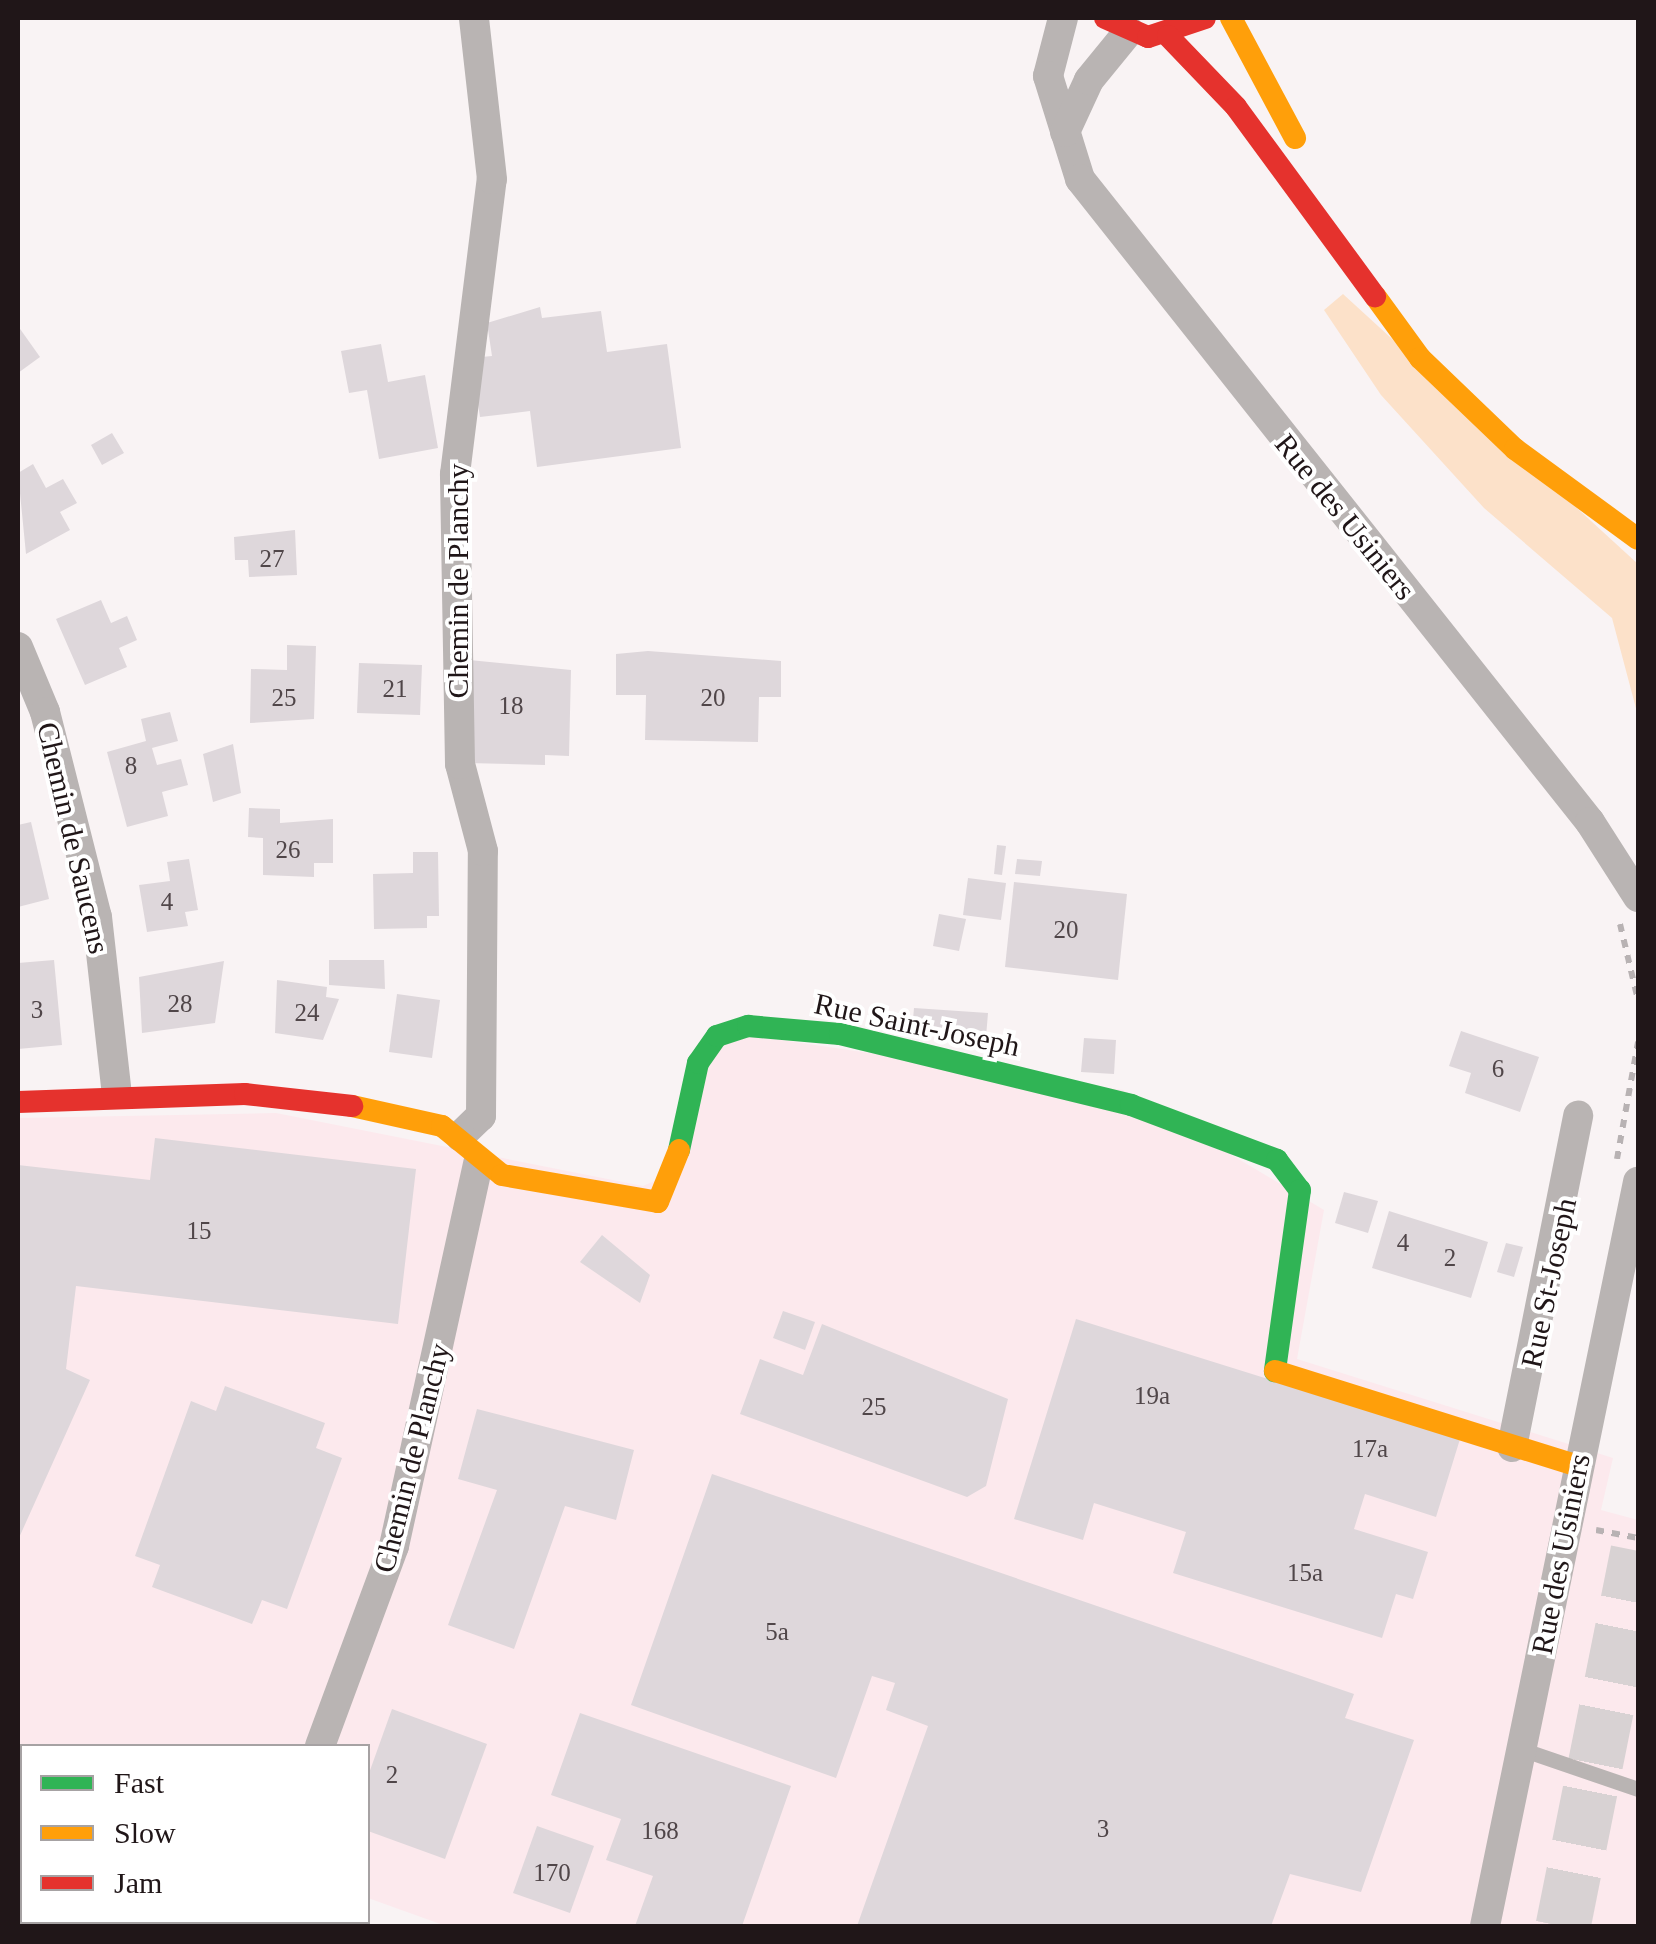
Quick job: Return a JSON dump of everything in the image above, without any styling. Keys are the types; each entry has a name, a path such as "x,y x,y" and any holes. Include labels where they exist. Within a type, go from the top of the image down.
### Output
{"main road":[{"path":"1168,36 1205,18"},
{"path":"1231,18 1321,175 1409,296"},
{"path":"1117,24 1168,36 1236,108 1431,371 1527,459 1638,539"},
{"name":"Rue Saint-Joseph","path":"478,1164 658,1202 672,1179 698,1063 717,1036 748,1026 840,1034 1130,1105 1241,1141 1277,1160 1300,1190 1272,1370 1579,1466"},
{"path":"18,1102 118,1094 343,1104 460,1136 478,1164"}],"street":[{"name":"Chemin de Planchy","path":"460,1136 481,1116 483,851 460,764 455,474 492,179 474,18"},
{"name":"Rue des Usiniers","path":"1062,18 1048,76 1080,178 1119,236 1487,691 1638,897"},
{"path":"1065,132 1117,24"},
{"name":"Chemin de Saucens","path":"18,647 45,712 98,917 118,1094"},
{"name":"Rue St-Joseph","path":"1512,1448 1578,1116"},
{"name":"Chemin de Planchy","path":"321,1744 394,1546 478,1164"},
{"name":"Rue des Usiniers","path":"1485,1926 1638,1182"}],"lane":[{"path":"1521,1749 1638,1790"}],"path":[{"path":"1567,1523 1638,1538"}],"shaded area":[{"path":"1343,294 1638,564 1638,716 1612,618 1484,508 1381,395 1324,310"},
{"path":"713,1030 1123,1090 1324,1210 1297,1359 1613,1458 1601,1510 1638,1520 1638,1926 446,1926 370,1899 370,1744 20,1744 18,1773 18,1118 276,1113 643,1186 659,1179"}],"building":[{"path":"540,307 542,318 601,311 607,352 667,344 681,448 537,467 530,411 480,417 471,358 492,356 487,323"},
{"path":"18,326 40,357 18,373"},
{"path":"381,344 388,382 425,375 438,448 379,459 367,390 349,393 341,351"},
{"path":"112,433 124,453 102,465 91,445"},
{"path":"33,464 46,488 63,479 77,503 60,512 70,530 26,554 18,473"},
{"path":"295,530 297,575 249,577 248,560 235,560 234,537"},
{"path":"101,600 111,623 127,616 137,640 119,648 127,667 85,685 56,619"},
{"path":"287,645 316,646 314,719 250,723 251,669 287,670"},
{"path":"648,651 781,661 781,697 759,697 758,742 645,740 646,695 616,695 616,654"},
{"path":"469,660 571,670 569,756 545,755 545,765 467,763"},
{"path":"359,663 422,665 420,715 357,713"},
{"path":"170,712 178,741 152,748 157,765 181,759 188,785 162,792 168,816 127,827 107,752 146,741 141,719"},
{"path":"233,744 241,793 213,802 203,754"},
{"path":"249,808 280,809 280,823 333,819 333,863 314,863 314,877 263,875 263,838 248,837"},
{"path":"31,822 49,899 18,907 18,825"},
{"path":"997,845 1006,846 1002,875 994,874"},
{"path":"413,852 438,852 439,916 427,916 427,928 374,929 373,874 413,873"},
{"path":"189,859 198,910 185,912 188,926 147,932 139,885 170,881 167,862"},
{"path":"1017,859 1042,861 1040,876 1015,874"},
{"path":"968,878 1006,883 1001,920 963,915"},
{"path":"1014,882 1127,894 1118,980 1005,967"},
{"path":"939,914 966,919 959,951 933,946"},
{"path":"54,960 62,1045 18,1049 18,963"},
{"path":"329,960 384,960 385,989 329,985"},
{"path":"224,961 215,1023 142,1033 139,977"},
{"path":"277,980 327,987 326,997 339,999 323,1040 275,1033"},
{"path":"397,994 440,1000 432,1058 389,1052"},
{"path":"914,1008 988,1013 986,1037 912,1031"},
{"path":"1461,1031 1539,1057 1520,1112 1465,1093 1471,1073 1449,1066"},
{"path":"1084,1038 1116,1040 1114,1074 1081,1072"},
{"path":"155,1138 416,1169 398,1324 76,1286 66,1369 90,1380 18,1540 18,1165 150,1180"},
{"path":"1344,1192 1378,1201 1368,1233 1335,1223"},
{"path":"1389,1211 1488,1242 1471,1298 1372,1268"},
{"path":"602,1235 650,1275 640,1303 580,1262"},
{"path":"1506,1243 1523,1247 1514,1277 1497,1272"},
{"path":"783,1311 815,1322 805,1350 773,1338"},
{"path":"1076,1319 1460,1439 1436,1517 1365,1494 1354,1529 1428,1552 1413,1599 1396,1594 1382,1638 1173,1573 1186,1532 1094,1503 1083,1540 1014,1519"},
{"path":"822,1324 1008,1399 986,1486 967,1497 740,1414 760,1359 803,1375"},
{"path":"225,1386 325,1423 316,1448 342,1458 287,1609 262,1600 252,1624 152,1587 160,1565 135,1556 191,1401 216,1411"},
{"path":"477,1409 634,1450 616,1520 565,1506 514,1649 448,1625 497,1490 458,1479"},
{"path":"712,1474 1354,1694 1345,1718 1414,1740 1361,1892 1290,1874 1271,1926 857,1926 928,1726 886,1710 895,1683 872,1676 836,1778 631,1705"},
{"path":"392,1709 487,1744 445,1859 370,1832 370,1770"},
{"path":"580,1713 791,1786 742,1926 635,1926 653,1876 606,1860 621,1819 551,1795"},
{"path":"537,1826 594,1846 570,1913 513,1893"}],"tunnel":[{"path":"1563,1926 1638,1550"}],"traffic: fast":[{"path":"679,1150 698,1063 717,1036 748,1026 840,1034 1131,1105 1277,1160 1300,1190 1275,1371"},
{"path":"346,1924 352,1926"}],"traffic: slow":[{"path":"1231,18 1295,138"},
{"path":"1375,296 1420,358 1515,449 1638,539"},
{"path":"352,1106 442,1126 502,1175 658,1202 679,1150"},
{"path":"1275,1371 1579,1466"}],"traffic: jam":[{"path":"1105,18 1148,37 1205,18"},
{"path":"1168,36 1236,107 1375,296"},
{"path":"18,1102 245,1094 352,1106"}]}
